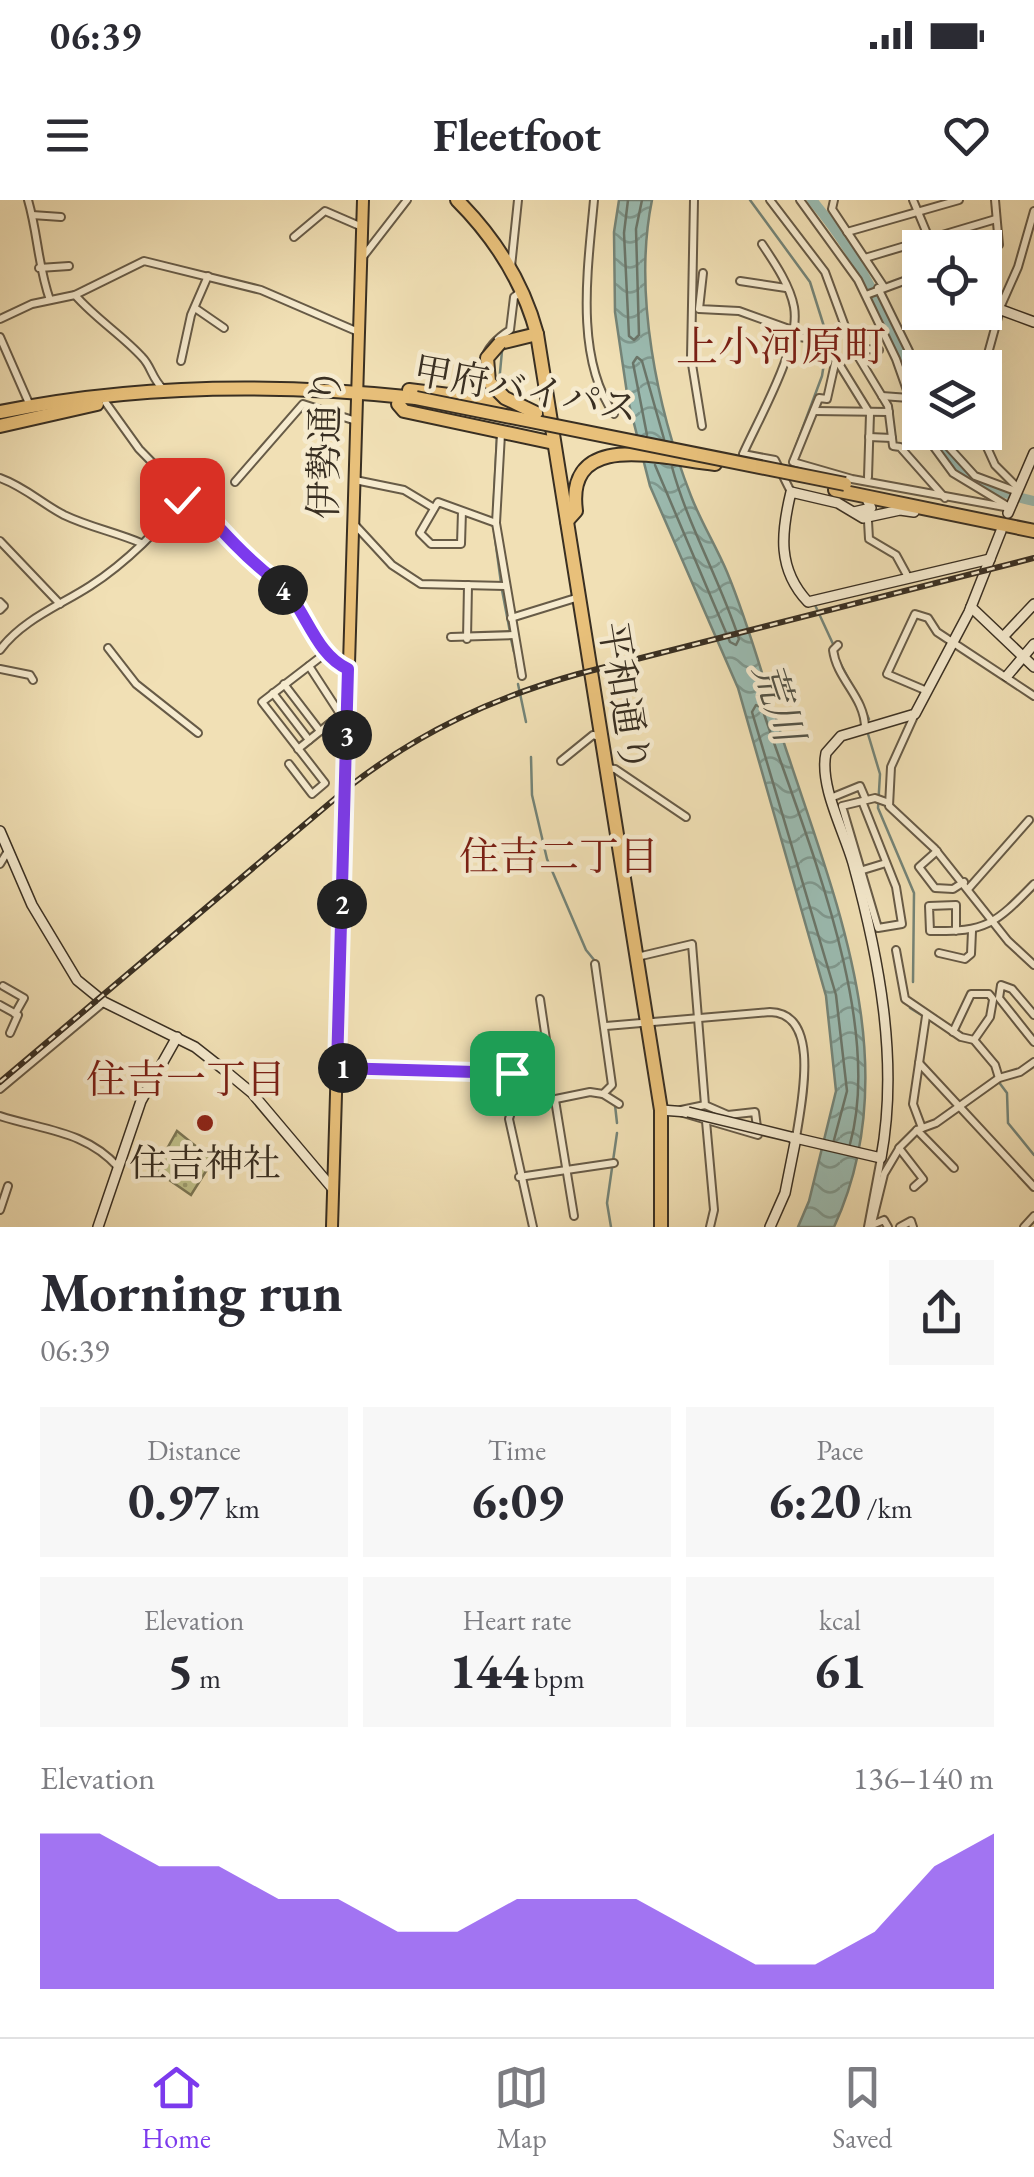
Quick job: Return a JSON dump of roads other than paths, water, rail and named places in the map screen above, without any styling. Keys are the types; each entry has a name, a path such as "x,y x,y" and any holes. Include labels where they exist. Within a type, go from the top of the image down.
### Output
{"highway":[{"name":"平和通り","path":"457,200 485,230 511,268 537,334 661,1110 662,1227"},
{"path":"537,334 500,343 487,358 489,382 498,394 531,411 616,435"},
{"path":"358,394 371,387 548,408"},
{"name":"甲府バイパス","path":"2,415 164,390 358,394 616,435 1034,528"},
{"name":"甲府バイパス","path":"97,401 207,395 358,394 398,404 416,402 1034,528"},
{"path":"2,415 28,401 68,395 97,401"},
{"path":"398,404 404,410 554,443"},
{"path":"567,521 576,511 574,494 581,469 599,458 644,456 715,464"}],"main road":[{"name":"伊勢通り","path":"332,1227 343,720 348,669 362,200"}],"street":[{"path":"28,200 39,268 50,300"},
{"path":"359,263 407,200"},
{"path":"511,268 518,200"},
{"path":"594,200 588,282 594,370 597,390 614,414"},
{"path":"694,200 692,358 702,426"},
{"path":"770,200 825,272 852,345 889,412 893,446 900,446 945,498"},
{"path":"800,200 867,295 902,379"},
{"path":"835,200 832,209 864,258 909,350"},
{"path":"913,200 926,230"},
{"path":"847,232 959,200"},
{"path":"995,200 997,230"},
{"path":"294,237 325,211 362,227"},
{"path":"1002,303 1018,267 1034,211"},
{"path":"32,215 60,217"},
{"path":"967,230 996,219"},
{"path":"762,244 794,302 785,359 743,454 775,460 791,492 782,529 784,556 792,579 808,602 990,559"},
{"path":"864,258 902,250"},
{"path":"0,318 75,295 144,261 295,302 331,323 356,331"},
{"path":"39,268 69,266"},
{"path":"703,272 699,309 739,311 791,333 879,350"},
{"path":"181,361 208,276"},
{"path":"740,281 787,288"},
{"path":"867,295 902,281"},
{"path":"492,400 481,373 483,356 492,342 510,330 514,297 522,290"},
{"path":"75,295 103,326 143,357 150,377 164,390"},
{"path":"195,308 224,328"},
{"path":"1002,311 1034,322"},
{"path":"0,337 28,401"},
{"path":"829,341 868,412 868,477"},
{"path":"836,359 827,399 819,398 793,462 945,498 1009,508"},
{"path":"846,376 870,376"},
{"path":"882,396 902,397"},
{"path":"97,401 186,496"},
{"path":"235,482 302,404 356,421"},
{"path":"814,411 889,412"},
{"path":"501,433 496,523 522,676"},
{"path":"869,437 892,438"},
{"path":"936,450 953,473 1009,508"},
{"path":"951,450 975,476 1018,490"},
{"path":"988,450 995,465 1018,490"},
{"path":"1009,508 1034,454"},
{"path":"0,478 26,488 59,512 92,528 141,543"},
{"path":"354,480 404,490 434,508"},
{"path":"791,492 826,499 863,518 900,510 951,514"},
{"path":"0,650 9,638 104,576 188,493 255,566 277,580 327,652 348,669"},
{"path":"852,512 871,508 866,496"},
{"path":"462,511 461,544 431,544 420,533 438,502 496,523"},
{"path":"868,521 869,539 896,555 908,578"},
{"path":"353,524 409,580 505,586"},
{"path":"874,801 842,806 878,928 902,924 874,801 971,606 1001,531"},
{"path":"0,543 60,604"},
{"path":"467,639 468,585"},
{"path":"511,618 579,597"},
{"path":"0,602 4,606 0,610"},
{"path":"1003,637 1034,604"},
{"path":"971,606 1034,667"},
{"path":"927,691 887,674 915,614 928,618 952,644 1034,696"},
{"path":"1024,614 1034,623"},
{"path":"0,630 9,638"},
{"path":"451,637 514,635"},
{"path":"1007,676 1034,644"},
{"path":"838,646 833,650 835,663 865,713 866,729"},
{"path":"108,648 136,684 198,733"},
{"path":"309,666 343,720 309,740 300,752 290,765 312,794 325,784 300,752 262,702 327,652"},
{"path":"0,669 30,675 33,680"},
{"path":"284,684 320,731"},
{"path":"273,693 309,740"},
{"path":"870,1226 887,1113 884,1012 854,866 824,764 826,753 842,736 915,714"},
{"path":"561,761 593,736 602,737"},
{"path":"607,768 615,768 686,817"},
{"path":"833,797 860,786 937,851 1034,965"},
{"path":"937,851 919,868 935,888 966,885 1029,820"},
{"path":"0,831 50,937 76,978 104,1002 177,1037 252,1093 333,1188"},
{"path":"0,864 9,850"},
{"path":"863,870 886,863"},
{"path":"956,932 956,906 928,906 930,931 956,932 972,931 996,922 1034,884"},
{"path":"939,953 965,959 971,954 972,931"},
{"path":"636,957 692,944 705,1105"},
{"path":"896,950 905,999 926,1018 974,1040 995,1065 997,1079"},
{"path":"596,964 612,1084 602,1094"},
{"path":"3,986 24,998 10,1033"},
{"path":"974,1040 990,1017 1001,986 1012,989 1034,1016"},
{"path":"953,1032 971,994 989,994 1034,1042"},
{"path":"540,999 548,1053"},
{"path":"0,1089 104,1002"},
{"path":"0,1006 16,1014"},
{"path":"606,1026 778,1012 797,1023 802,1065 796,1138 784,1193 770,1227"},
{"path":"926,1018 912,1104 920,1129 954,1168"},
{"path":"98,1227 141,1100 177,1037"},
{"path":"870,1226 884,1174 899,1148 920,1129 997,1079 1034,1062"},
{"path":"920,1063 1034,1187"},
{"path":"337,1068 512,1073 514,1102 508,1119 533,1227"},
{"path":"541,1102 590,1092 619,1104"},
{"path":"555,1100 574,1216"},
{"path":"705,1105 728,1115 756,1112 758,1135 684,1112 705,1105"},
{"path":"661,1110 684,1112 878,1158"},
{"path":"0,1116 52,1128 101,1148 118,1168"},
{"path":"706,1121 714,1210 710,1227"},
{"path":"899,1148 923,1179 914,1187"},
{"path":"519,1178 614,1163"},
{"path":"0,1210 8,1186"},
{"path":"1024,1227 1034,1216"},
{"path":"870,1226 884,1220 888,1227"},
{"path":"900,1227 911,1221 913,1227"}],"water":[{"path":"619,200 652,200 645,273 647,311 668,426 691,496 744,618 827,873 857,991 865,1050 864,1110 855,1169 834,1227 798,1227 809,1201 836,1091 826,996 738,688 650,486 628,400 615,312 614,232"}],"waterway":[{"path":"750,200 810,282 827,336"},
{"path":"812,200 862,272 902,356"},
{"path":"794,451 822,376 827,344"},
{"path":"499,383 502,351"},
{"path":"493,518 497,436"},
{"path":"942,450 961,470 987,486 1034,501"},
{"path":"494,531 501,583"},
{"path":"502,590 510,632"},
{"path":"815,605 833,644"},
{"path":"511,639 514,652"},
{"path":"838,659 851,683"},
{"path":"516,663 519,677"},
{"path":"518,684 526,722"},
{"path":"855,690 869,719"},
{"path":"868,734 880,774 878,808 914,893 913,982"},
{"path":"531,757 532,795 547,859 586,950 595,961"},
{"path":"910,1008 941,1027"},
{"path":"998,1081 1007,1093 1008,1123 1034,1155"},
{"path":"615,1105 617,1123"},
{"path":"611,1227 607,1203 617,1133"}],"railway":[{"path":"0,1082 350,786 459,718 578,674 1034,558"}],"place":[{"name":"住吉神社","path":"205,1123"}],"district":[{"name":"上小河原町","path":"781,346"},
{"name":"住吉二丁目","path":"559,856"},
{"name":"住吉一丁目","path":"186,1079"}],"water label":[{"name":"荒川","path":"779,702"}]}
